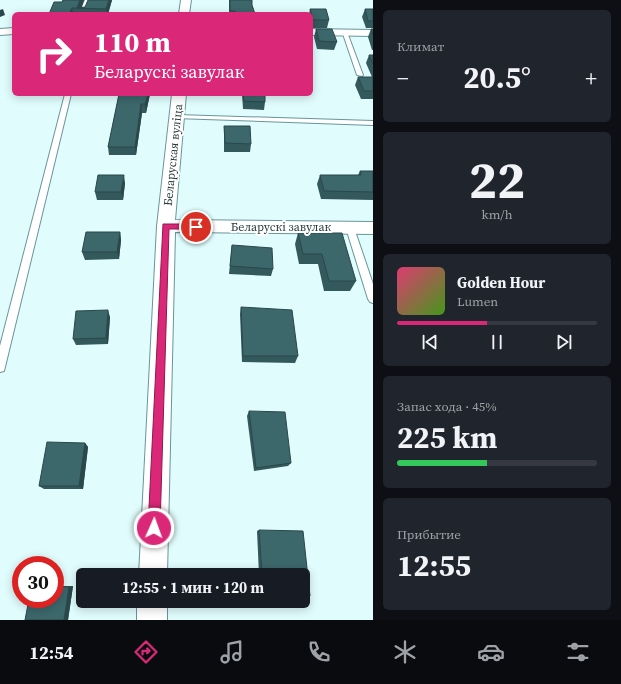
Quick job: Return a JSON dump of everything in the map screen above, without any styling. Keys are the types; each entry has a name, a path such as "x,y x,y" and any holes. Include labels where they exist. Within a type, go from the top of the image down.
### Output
{"street":[{"path":"184,12 186,0"},
{"path":"0,32 12,31"},
{"path":"313,32 373,33"},
{"name":"Беларуская вуліца","path":"153,568 166,226 179,96"},
{"name":"Беларускі завулак","path":"166,226 373,228"},
{"path":"152,608 152,620"}],"lane":[{"path":"83,12 88,0"},
{"path":"344,32 360,75"},
{"path":"0,367 68,96"},
{"path":"177,117 373,124"},
{"path":"350,228 373,299"}],"building":[{"path":"63,0 80,0 77,8 85,7 88,0 109,0 106,9 72,8 70,12 50,12 54,2 62,2"},
{"path":"230,0 252,0 254,12 230,11"},
{"path":"310,9 326,9 329,20 313,20 313,12 311,12"},
{"path":"365,9 373,9 373,21 368,21"},
{"path":"316,29 332,29 337,42 319,41"},
{"path":"369,55 373,55 373,64"},
{"path":"358,77 373,77 373,91 364,91"},
{"path":"119,96 147,96 145,104 141,104 135,147 108,147"},
{"path":"243,96 265,96 265,102 244,101"},
{"path":"224,126 250,126 251,144 225,143"},
{"path":"360,171 373,171 373,192 324,191 320,175 361,175"},
{"path":"98,175 124,175 121,192 95,192"},
{"path":"86,232 120,232 117,252 82,252"},
{"path":"298,233 342,233 356,281 329,281 322,254 303,254"},
{"path":"232,245 272,248 273,269 230,266"},
{"path":"241,307 292,310 298,356 243,356"},
{"path":"108,310 106,338 73,339 76,311"},
{"path":"249,411 285,412 291,463 256,468"},
{"path":"47,442 85,443 79,486 39,486"},
{"path":"259,530 303,531 307,568 262,568"},
{"path":"64,587 69,587 64,620 25,620 27,608 64,608"}],"route":[{"path":"154,528 166,226 196,227"}]}
